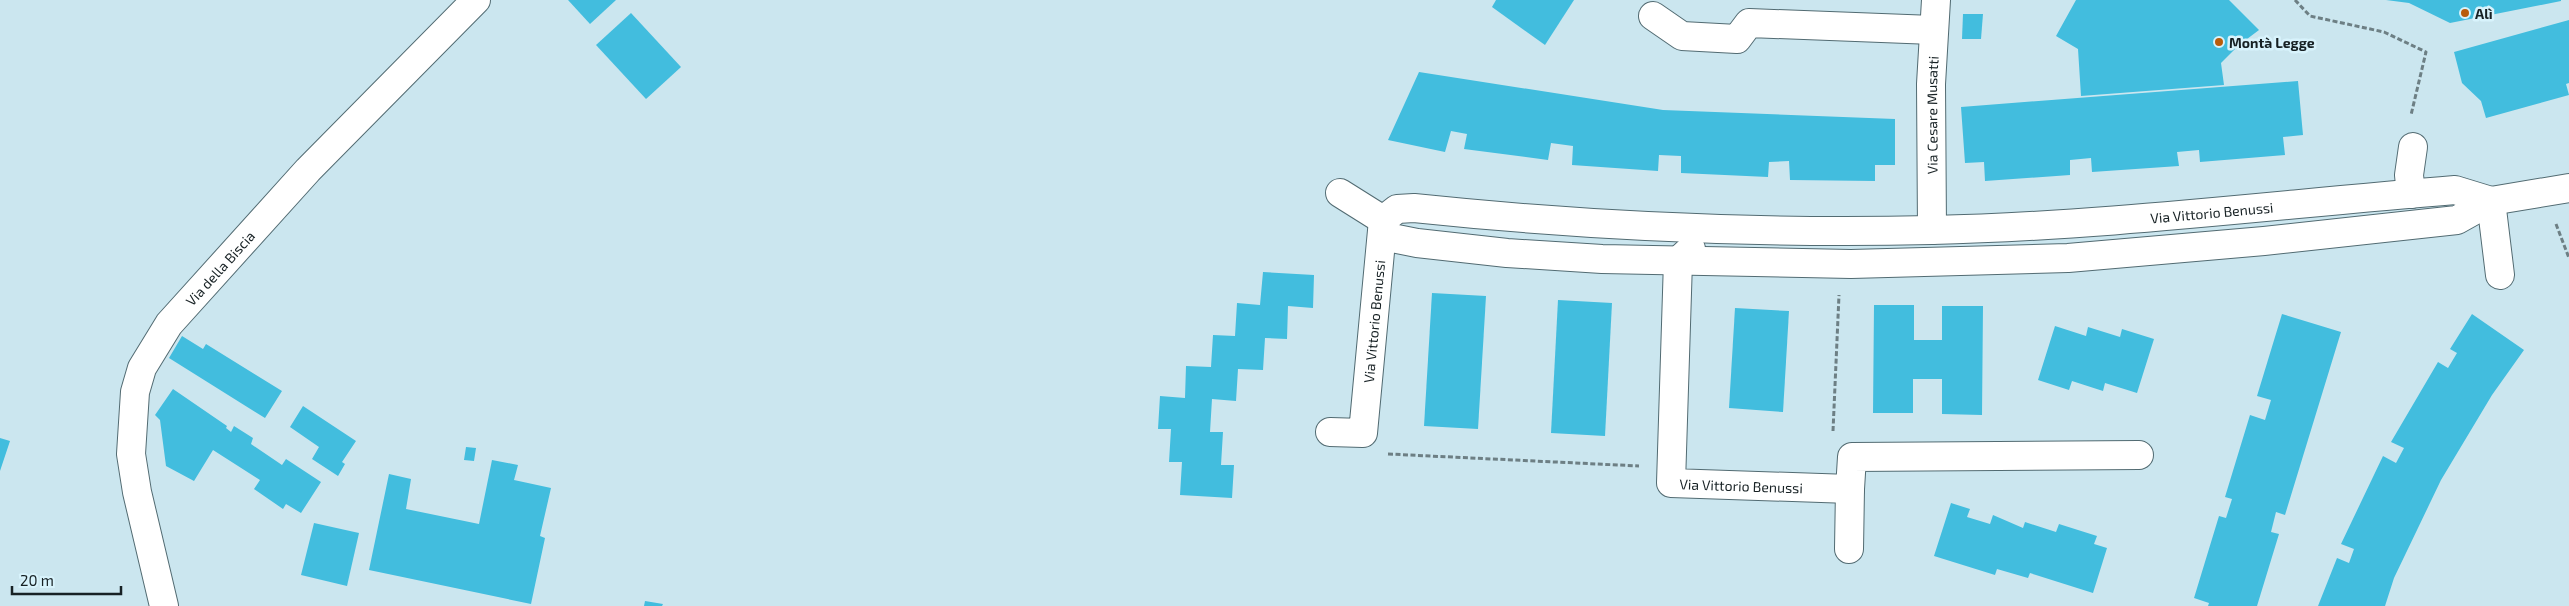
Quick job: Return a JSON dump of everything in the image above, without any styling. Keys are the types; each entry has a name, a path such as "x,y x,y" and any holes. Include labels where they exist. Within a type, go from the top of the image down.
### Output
{"street":[{"name":"Via della Biscia","path":"164,606 137,492 131,454 135,392 142,368 169,324 302,178 476,0"},
{"name":"Via Cesare Musatti","path":"1932,230 1933,30 1936,0"},
{"path":"1652,16 1682,36 1737,38 1749,24 1933,30"},
{"path":"2411,194 2409,175 2412,148"},
{"name":"Via Vittorio Benussi","path":"1383,228 1417,243 1507,253 1678,261 1851,264 2068,258 2264,241 2458,220 2491,201 2569,188"},
{"name":"Via Vittorio Benussi","path":"1364,433 1376,277 1383,228 1397,209 1414,208 1599,224 1732,229 1932,230 2130,219 2455,190 2491,201"},
{"path":"1340,193 1383,228"},
{"path":"2491,201 2500,275"},
{"name":"Via Vittorio Benussi","path":"1599,224 1628,243 1659,243 1678,261 1671,483 1850,489"},
{"path":"1678,261 1695,244 1712,244 1732,229"},
{"name":"Via Vittorio Benussi","path":"1932,230 1968,244 2030,241 2068,258"},
{"name":"Via Vittorio Benussi","path":"1851,264 1908,245 1932,230"},
{"path":"1330,432 1364,433"},
{"path":"1849,549 1852,457 2139,455"}],"path":[{"path":"2296,0 2310,16 2384,32 2426,52 2411,116"},
{"path":"2552,216 2569,258"},
{"path":"1839,288 1832,442 1852,457"},
{"path":"1364,433 1378,454 1672,468"}],"building":[{"path":"568,0 616,0 590,24"},
{"path":"1496,0 1574,0 1545,45 1492,7"},
{"path":"2076,0 2229,0 2259,30 2239,45 2221,63 2224,85 2081,96 2078,49 2056,36"},
{"name":"Alì","path":"2386,0 2561,1 2450,23 2409,3"},
{"path":"631,13 681,67 646,99 596,45"},
{"path":"1963,14 1983,14 1981,39 1962,39"},
{"path":"2569,20 2569,83 2566,84 2569,95 2486,118 2481,101 2462,83 2454,52"},
{"path":"1419,72 1663,110 1895,119 1895,165 1875,165 1875,181 1790,180 1789,161 1769,162 1768,177 1681,173 1681,156 1659,155 1658,171 1572,165 1573,146 1551,143 1548,160 1464,149 1467,134 1451,131 1445,152 1388,140"},
{"path":"2298,81 2303,135 2283,137 2285,155 2200,162 2199,150 2177,152 2179,166 2092,172 2091,158 2070,160 2070,175 1985,181 1984,162 1965,163 1961,107"},
{"path":"1263,272 1314,275 1313,308 1288,306 1287,339 1265,338 1263,370 1238,369 1236,401 1212,399 1210,432 1223,432 1221,465 1234,465 1232,498 1180,495 1182,462 1169,462 1171,429 1158,429 1160,396 1185,398 1186,366 1211,367 1213,335 1235,336 1237,303 1260,305"},
{"path":"1432,293 1486,296 1478,429 1424,426"},
{"path":"1558,300 1612,303 1605,436 1551,433"},
{"path":"1874,305 1914,305 1914,340 1942,340 1942,306 1983,306 1982,415 1942,414 1942,379 1913,379 1913,413 1873,413"},
{"path":"1735,308 1789,311 1783,412 1729,408"},
{"path":"2282,314 2341,332 2285,515 2276,512 2271,532 2279,534 2257,606 2208,606 2209,603 2194,598 2219,516 2226,518 2232,499 2225,497 2250,415 2265,420 2271,400 2257,396"},
{"path":"2472,314 2524,350 2492,395 2441,480 2394,578 2385,606 2318,606 2337,558 2349,563 2354,549 2341,544 2383,456 2396,463 2404,448 2391,442 2438,362 2448,368 2457,353 2450,349"},
{"path":"2055,326 2086,336 2088,327 2120,337 2122,329 2154,339 2137,393 2105,383 2103,391 2072,381 2069,390 2038,380"},
{"path":"182,336 203,349 206,344 282,391 265,418 169,358"},
{"path":"173,389 227,426 226,428 231,432 234,426 253,438 251,444 282,465 286,459 321,482 301,513 286,504 283,509 254,489 260,480 213,450 194,481 166,466 160,420 155,415"},
{"path":"303,406 356,441 342,462 345,464 338,476 312,459 319,447 290,427"},
{"path":"0,438 10,441 0,471"},
{"path":"466,447 476,448 474,461 464,460"},
{"path":"492,460 518,465 514,480 551,488 540,536 545,538 531,604 369,570 389,474 411,479 406,509 479,524"},
{"path":"1951,503 1970,509 1967,517 1990,524 1993,515 2023,528 2025,522 2056,532 2059,524 2097,536 2094,544 2107,548 2093,593 2030,573 2028,578 1997,569 1995,575 1934,556"},
{"path":"314,523 359,533 347,586 301,575"},
{"path":"645,601 663,604 662,606 644,606"}],"place":[{"name":"Alì","path":"2465,13"},
{"name":"Montà Legge","path":"2219,42"}]}
